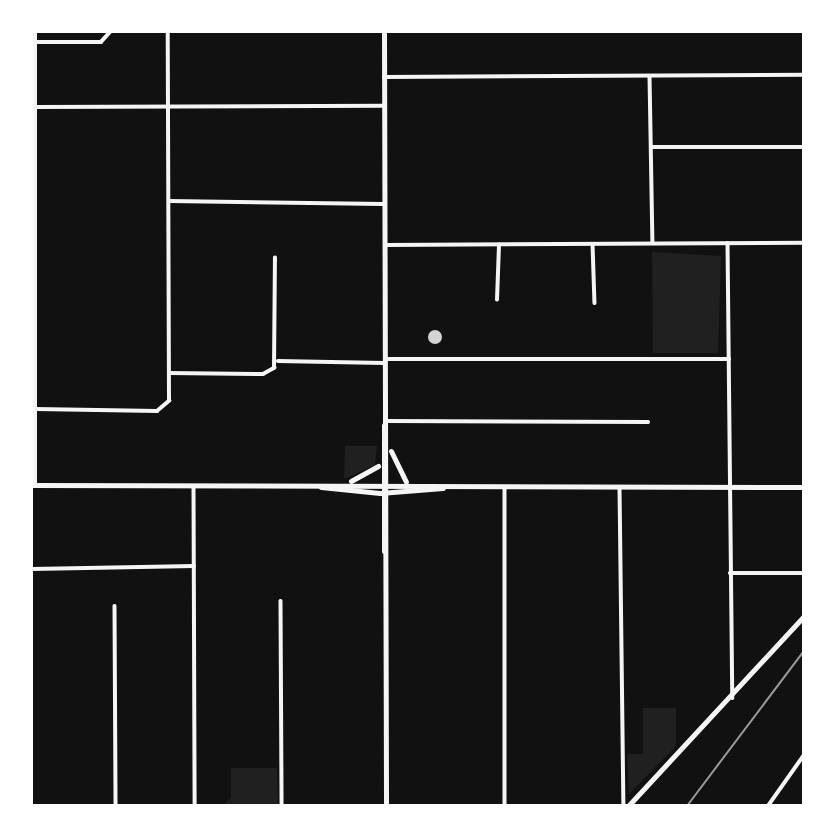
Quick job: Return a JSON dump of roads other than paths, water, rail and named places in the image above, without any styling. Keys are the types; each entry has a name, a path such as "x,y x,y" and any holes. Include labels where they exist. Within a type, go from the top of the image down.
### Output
{"main road":[{"path":"384,32 385,421 380,460 380,493 386,565"},
{"path":"385,421 397,473 410,484"},
{"path":"386,806 388,438"},
{"path":"314,486 368,475 380,460"},
{"path":"338,483 446,487 803,486"},
{"path":"33,485 314,486 380,493 446,487"},
{"path":"626,806 733,698 803,615"}],"street":[{"path":"33,485 36,409 35,32"},
{"path":"35,42 101,42 110,32"},
{"path":"36,409 165,408 169,373 168,32"},
{"path":"384,78 803,75"},
{"path":"650,76 653,243"},
{"path":"35,107 384,106"},
{"path":"651,147 803,147"},
{"path":"169,201 384,204"},
{"path":"728,243 733,698"},
{"path":"384,245 803,243"},
{"path":"593,244 595,303"},
{"path":"497,300 499,245"},
{"path":"169,373 263,374 274,368 278,361 275,258"},
{"path":"278,361 729,359"},
{"path":"385,421 648,422"},
{"path":"194,486 195,806"},
{"path":"505,487 506,806"},
{"path":"620,487 626,806"},
{"path":"32,569 194,566"},
{"path":"730,573 803,573"},
{"path":"281,601 282,806"},
{"path":"115,606 116,806"},
{"path":"768,806 803,755"}],"railway":[{"path":"687,806 804,651"}]}
